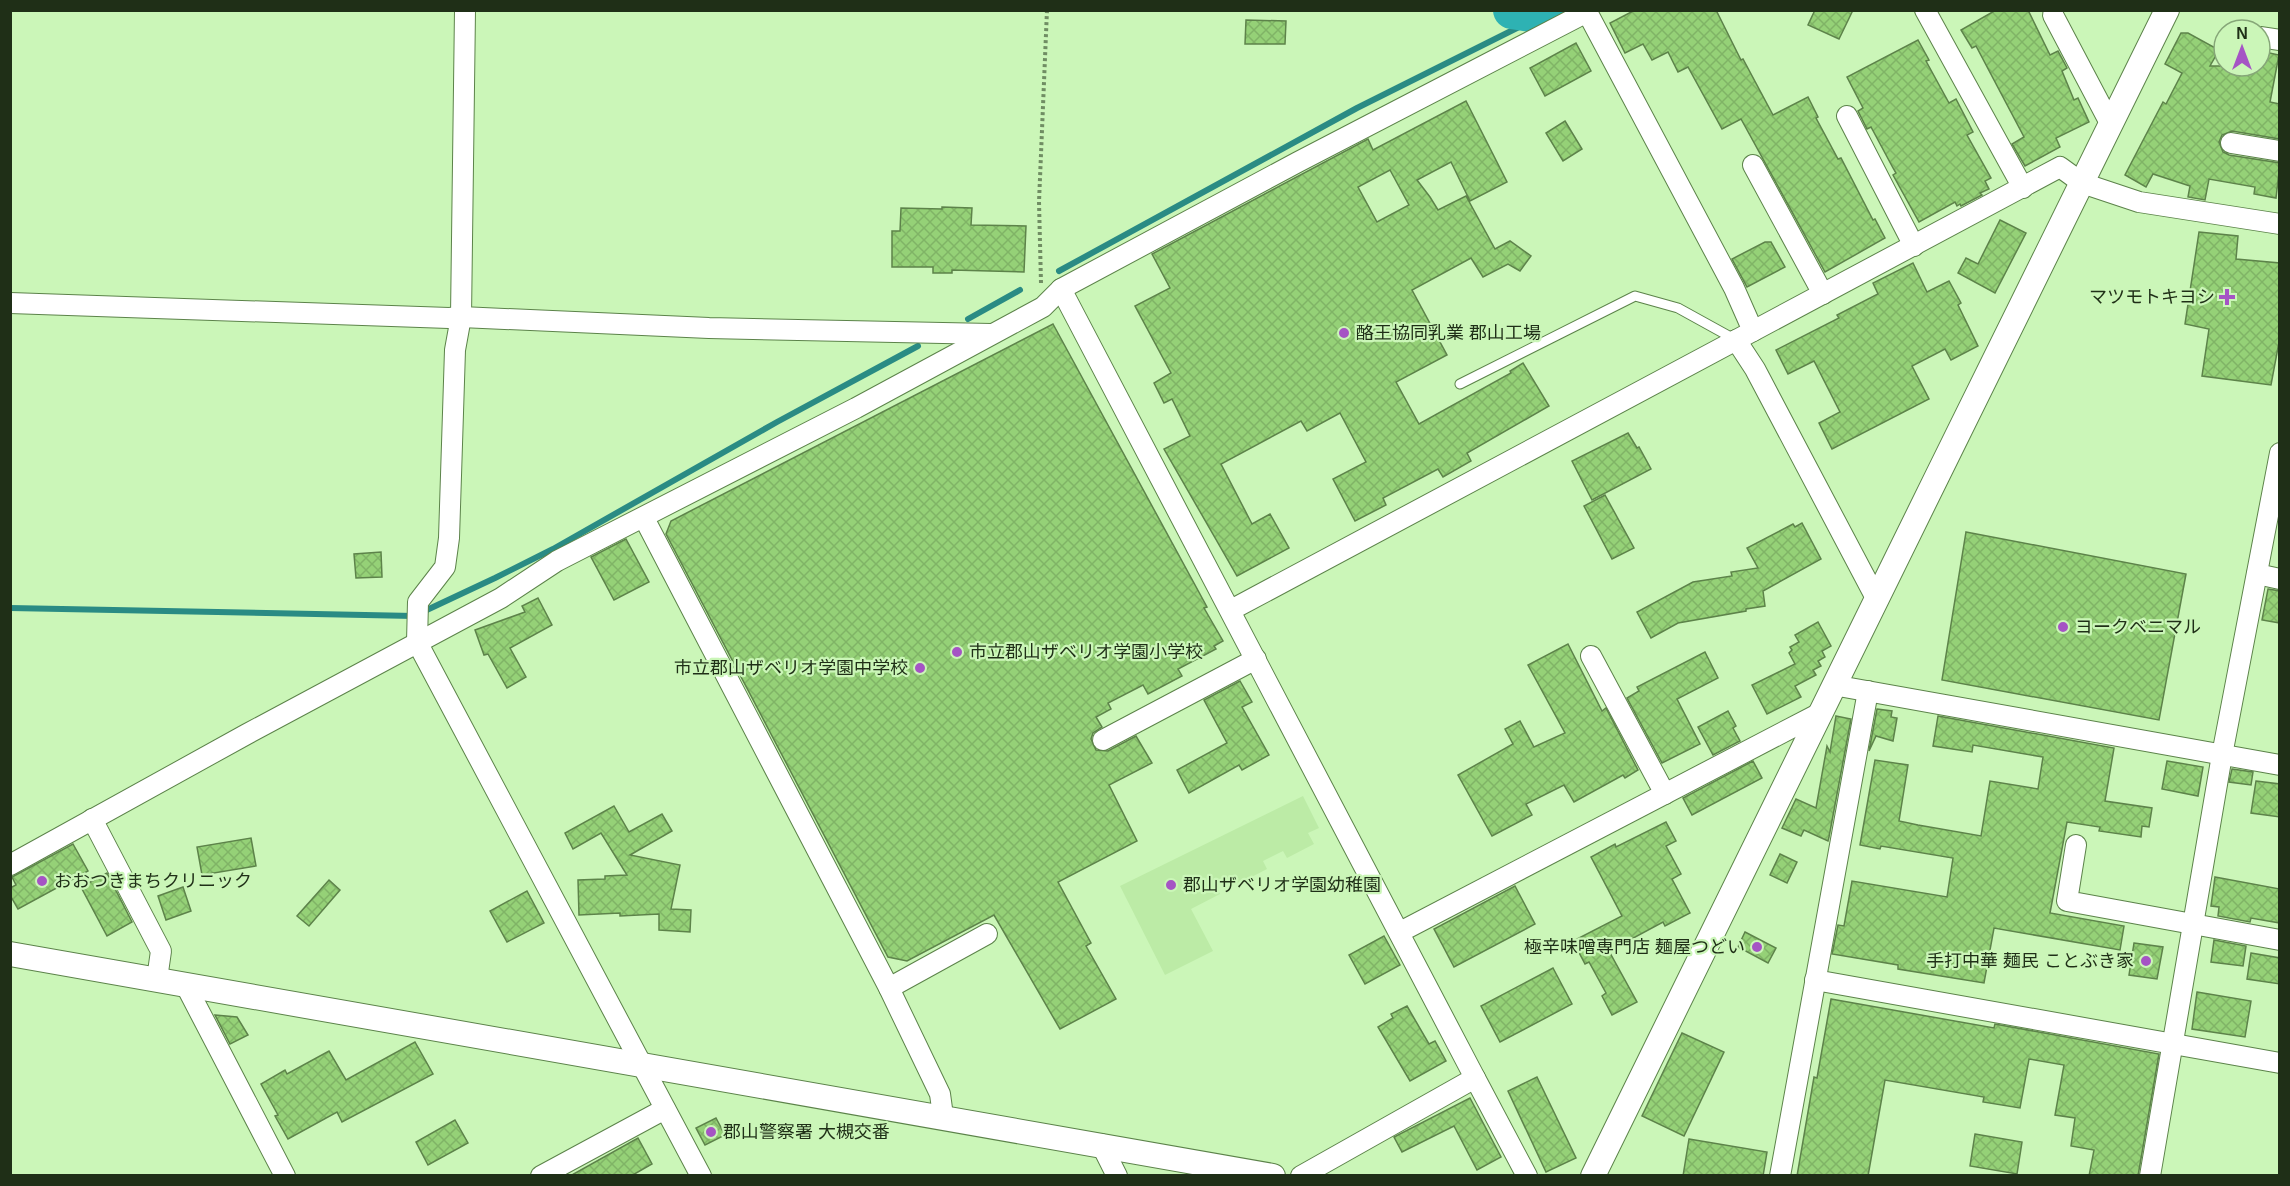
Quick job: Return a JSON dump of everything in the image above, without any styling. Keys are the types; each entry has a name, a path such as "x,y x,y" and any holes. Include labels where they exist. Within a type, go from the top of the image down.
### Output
{"street":[{"path":"465,10 461,317 455,350 449,538 445,567 418,602 417,635 701,1176"},
{"path":"1926,10 2023,188"},
{"path":"1593,1176 1818,714 1877,600 2168,10"},
{"path":"10,865 417,635 501,598 557,561 856,408 1043,307 1061,289 1587,11 1734,288 1755,369 1877,600"},
{"path":"2053,15 2111,125"},
{"path":"1847,116 1914,246"},
{"path":"2231,143 2280,151"},
{"path":"1753,165 1823,294"},
{"path":"1231,610 2061,167 2082,183 2139,202 2280,225"},
{"path":"1061,289 1527,1176"},
{"path":"10,303 272,314 461,317 709,328 992,334"},
{"path":"2150,1176 2222,755 2279,458"},
{"path":"644,518 889,988 940,1094 943,1116"},
{"path":"2257,574 2280,579"},
{"path":"1591,656 1665,794"},
{"path":"1102,740 1256,658"},
{"path":"1833,685 2280,765"},
{"path":"1780,1176 1868,691"},
{"path":"1400,932 1818,714"},
{"path":"92,819 161,951 157,979"},
{"path":"2076,845 2067,902 2280,940"},
{"path":"889,988 987,934"},
{"path":"10,954 943,1116 1273,1176"},
{"path":"1815,980 2280,1064"},
{"path":"185,984 285,1176"},
{"path":"1301,1176 1475,1078"},
{"path":"541,1176 665,1109"},
{"path":"1101,1144 1117,1176"}],"lane":[{"path":"1460,384 1635,296 1678,308 1745,335"}],"path":[{"path":"1043,307 1039,202 1047,10"}],"shaded area":[{"name":"郡山ザベリオ学園幼稚園","path":"1303,796 1319,828 1308,833 1314,844 1287,858 1283,851 1263,861 1267,869 1238,884 1234,877 1216,886 1220,894 1191,909 1213,951 1165,975 1120,886"}],"building":[{"path":"1635,10 1716,10 1741,60 1743,59 1773,115 1808,97 1818,117 1816,118 1838,159 1841,158 1873,220 1875,219 1885,238 1825,272 1741,119 1722,129 1688,67 1678,72 1668,52 1652,60 1643,44 1625,53 1610,23"},
{"path":"1815,10 1853,10 1839,39 1808,25"},
{"path":"1996,10 2028,10 2050,55 2058,51 2067,68 2062,71 2074,100 2078,98 2089,122 2056,138 2060,147 2025,166 2012,144 2024,137 1976,46 1972,48 1961,30"},
{"path":"1246,20 1286,21 1285,44 1245,44"},
{"path":"2181,33 2188,33 2212,46 2210,66 2212,66 2212,78 2272,78 2272,54 2279,55 2270,102 2280,104 2280,139 2232,131 2222,135 2219,142 2223,152 2229,155 2280,163 2276,198 2254,194 2255,187 2209,179 2205,200 2188,197 2190,186 2153,174 2146,187 2125,175 2163,102 2166,104 2182,73 2165,64"},
{"path":"1918,40 1929,60 1926,61 1949,103 1956,99 1973,132 1967,135 1991,178 1985,181 1989,189 1980,193 1982,195 1961,206 1960,204 1957,206 1955,202 1919,222 1893,175 1896,173 1871,127 1867,129 1858,111 1863,108 1847,77"},
{"path":"1576,43 1591,71 1545,96 1530,68"},
{"path":"1466,101 1507,182 1470,201 1451,162 1417,180 1438,210 1466,196 1495,249 1510,241 1531,256 1520,271 1508,264 1483,277 1471,258 1412,290 1447,355 1396,382 1419,424 1511,373 1510,371 1523,363 1549,406 1467,453 1471,461 1443,477 1438,469 1383,498 1386,505 1355,521 1333,479 1366,462 1340,413 1307,431 1301,421 1221,464 1252,524 1270,514 1289,548 1237,576 1164,449 1190,436 1172,399 1164,403 1154,383 1171,373 1135,306 1170,288 1152,254 1368,139 1373,150","holes":["1390,170 1409,205 1377,222 1358,187"]},
{"path":"1565,121 1582,149 1563,161 1546,133"},
{"path":"942,207 972,208 971,225 1026,226 1024,272 952,270 952,273 933,273 933,267 892,267 892,231 900,231 901,208 942,209"},
{"path":"2000,220 2026,233 1995,293 1958,273 1966,258 1978,264"},
{"path":"2199,232 2238,236 2236,259 2280,263 2280,337 2271,385 2202,376 2209,329 2185,324"},
{"path":"1765,242 1771,242 1785,267 1747,287 1732,259"},
{"path":"1913,263 1927,292 1949,281 1961,303 1958,305 1978,346 1951,360 1945,349 1912,366 1929,399 1832,449 1819,423 1840,412 1814,361 1788,374 1776,350 1839,318 1837,315 1878,294 1873,283"},
{"path":"1053,324 1207,607 1204,608 1223,641 1214,646 1216,649 1178,669 1182,676 1148,694 1143,685 1108,703 1111,709 1096,717 1102,727 1093,733 1091,739 1096,750 1108,751 1136,736 1152,763 1109,785 1137,841 1058,882 1091,943 1086,946 1116,999 1060,1029 994,915 907,961 888,957 666,534 671,521"},
{"path":"1628,433 1651,469 1592,500 1572,461"},
{"path":"1605,495 1634,548 1612,559 1584,506"},
{"path":"1802,523 1821,559 1763,591 1765,606 1678,623 1651,638 1637,612 1693,582 1732,576 1731,572 1758,568 1747,548 1793,524 1795,527"},
{"name":"ヨークベニマル","path":"1966,532 2186,574 2159,720 1942,680"},
{"path":"626,539 649,582 614,600 591,557"},
{"path":"381,552 382,577 356,578 354,554"},
{"path":"2268,589 2280,591 2280,623 2262,620"},
{"path":"538,598 552,625 510,648 526,677 507,688 488,654 484,655 475,630 525,612 522,606"},
{"path":"1818,622 1831,646 1822,651 1825,657 1818,661 1821,666 1813,670 1816,675 1795,686 1801,697 1767,714 1752,685 1795,664 1789,653 1792,650 1790,647 1799,642 1795,635"},
{"path":"1568,644 1602,711 1606,708 1638,770 1625,778 1623,775 1574,802 1564,785 1526,804 1532,815 1492,836 1458,775 1513,744 1505,729 1520,721 1534,747 1565,733 1528,665"},
{"path":"1705,652 1718,678 1677,699 1700,744 1662,763 1627,698 1639,691 1637,687"},
{"path":"1240,681 1252,702 1242,707 1269,755 1242,770 1239,765 1189,793 1177,770 1227,743 1204,700"},
{"path":"1877,709 1892,711 1891,717 1897,718 1893,741 1876,736 1869,751"},
{"path":"1728,711 1736,726 1733,728 1740,741 1713,755 1698,727"},
{"path":"1836,716 1851,719 1828,841 1804,830 1801,836 1782,828 1796,799 1816,808 1827,746 1830,752"},
{"path":"1938,716 2114,748 2105,801 2152,808 2149,827 2142,826 2141,837 2099,831 2100,827 2067,822 2050,913 2124,926 2120,950 1994,928 1984,983 1898,969 1898,965 1832,954 1838,925 1844,926 1852,881 1947,897 1953,858 1881,846 1880,849 1860,845 1875,760 1908,765 1899,821 1918,825 1981,836 1990,781 2038,789 2043,757 1973,745 1972,752 1933,746"},
{"path":"1753,761 1762,778 1692,815 1683,798"},
{"path":"2167,761 2203,767 2198,796 2162,789"},
{"path":"2232,769 2253,772 2251,785 2229,782"},
{"path":"2256,781 2280,784 2280,817 2251,813"},
{"path":"614,806 629,832 662,814 672,831 630,855 680,865 671,909 691,910 690,932 659,930 659,914 579,915 578,880 627,875 601,833 573,849 565,833"},
{"path":"1666,822 1676,841 1666,846 1681,874 1672,879 1690,913 1665,926 1663,922 1609,951 1637,1002 1612,1015 1602,996 1606,993 1589,962 1585,964 1573,941 1622,916 1591,857"},
{"path":"251,838 256,866 202,875 197,847"},
{"name":"おおつきまちクリニック","path":"73,844 88,871 18,909 10,895 10,888 16,885 12,877"},
{"path":"1780,854 1797,862 1787,883 1770,875"},
{"path":"107,873 132,922 107,936 81,887"},
{"path":"2215,877 2280,889 2280,923 2251,918 2250,922 2218,916 2219,907 2211,906"},
{"path":"329,880 340,890 309,926 297,916"},
{"path":"1515,886 1535,924 1454,967 1434,929"},
{"path":"183,887 191,911 166,920 158,896"},
{"path":"527,891 544,923 507,942 490,911"},
{"name":"極辛味噌専門店 麺屋つどい","path":"1745,932 1776,948 1768,963 1738,947"},
{"path":"1384,936 1400,965 1365,984 1349,955"},
{"path":"2214,940 2246,946 2243,966 2211,962"},
{"name":"手打中華 麺民 ことぶき家","path":"2134,943 2163,947 2157,979 2129,975"},
{"path":"2251,953 2280,958 2280,984 2247,979"},
{"path":"1553,968 1572,1004 1500,1042 1481,1006"},
{"path":"2197,992 2251,1001 2245,1037 2192,1029"},
{"path":"1831,999 1994,1028 1995,1024 2159,1054 2138,1176 2089,1176 2094,1150 2071,1146 2075,1118 2055,1115 2064,1065 2029,1059 2020,1108 1983,1102 1984,1097 1885,1080 1868,1176 1797,1176 1814,1077 1817,1078"},
{"path":"1407,1006 1429,1044 1435,1041 1446,1061 1410,1081 1378,1027 1393,1018 1391,1014"},
{"path":"215,1015 237,1017 248,1035 230,1044"},
{"path":"1682,1033 1724,1052 1684,1136 1642,1116"},
{"path":"415,1042 433,1074 342,1122 337,1112 288,1139 261,1084 285,1070 287,1074 329,1051 346,1080"},
{"path":"1537,1077 1576,1158 1546,1172 1508,1091"},
{"path":"1470,1098 1501,1157 1477,1170 1454,1126 1402,1152 1394,1137"},
{"name":"郡山警察署 大槻交番","path":"716,1118 725,1135 705,1145 696,1128"},
{"path":"455,1120 468,1143 428,1165 416,1142"},
{"path":"1975,1134 2022,1142 2017,1174 1970,1166"},
{"path":"638,1138 652,1164 631,1176 570,1176"},
{"path":"1689,1139 1767,1152 1763,1176 1683,1176"}],"waterway":[{"path":"1512,10 1550,16 1558,12"},
{"path":"1059,271 1357,108 1519,27 1550,16"},
{"path":"968,319 1020,290"},
{"path":"10,608 414,616 553,549 777,422 918,346"}],"place":[{"name":"マツモトキヨシ","path":"2227,297"},
{"name":"酪王協同乳業 郡山工場","path":"1344,333"},
{"name":"ヨークベニマル","path":"2063,627"},
{"name":"市立郡山ザベリオ学園小学校","path":"957,652"},
{"name":"市立郡山ザベリオ学園中学校","path":"920,668"},
{"name":"おおつきまちクリニック","path":"42,881"},
{"name":"郡山ザベリオ学園幼稚園","path":"1171,885"},
{"name":"極辛味噌専門店 麺屋つどい","path":"1757,947"},
{"name":"手打中華 麺民 ことぶき家","path":"2146,961"},
{"name":"郡山警察署 大槻交番","path":"711,1132"}]}
